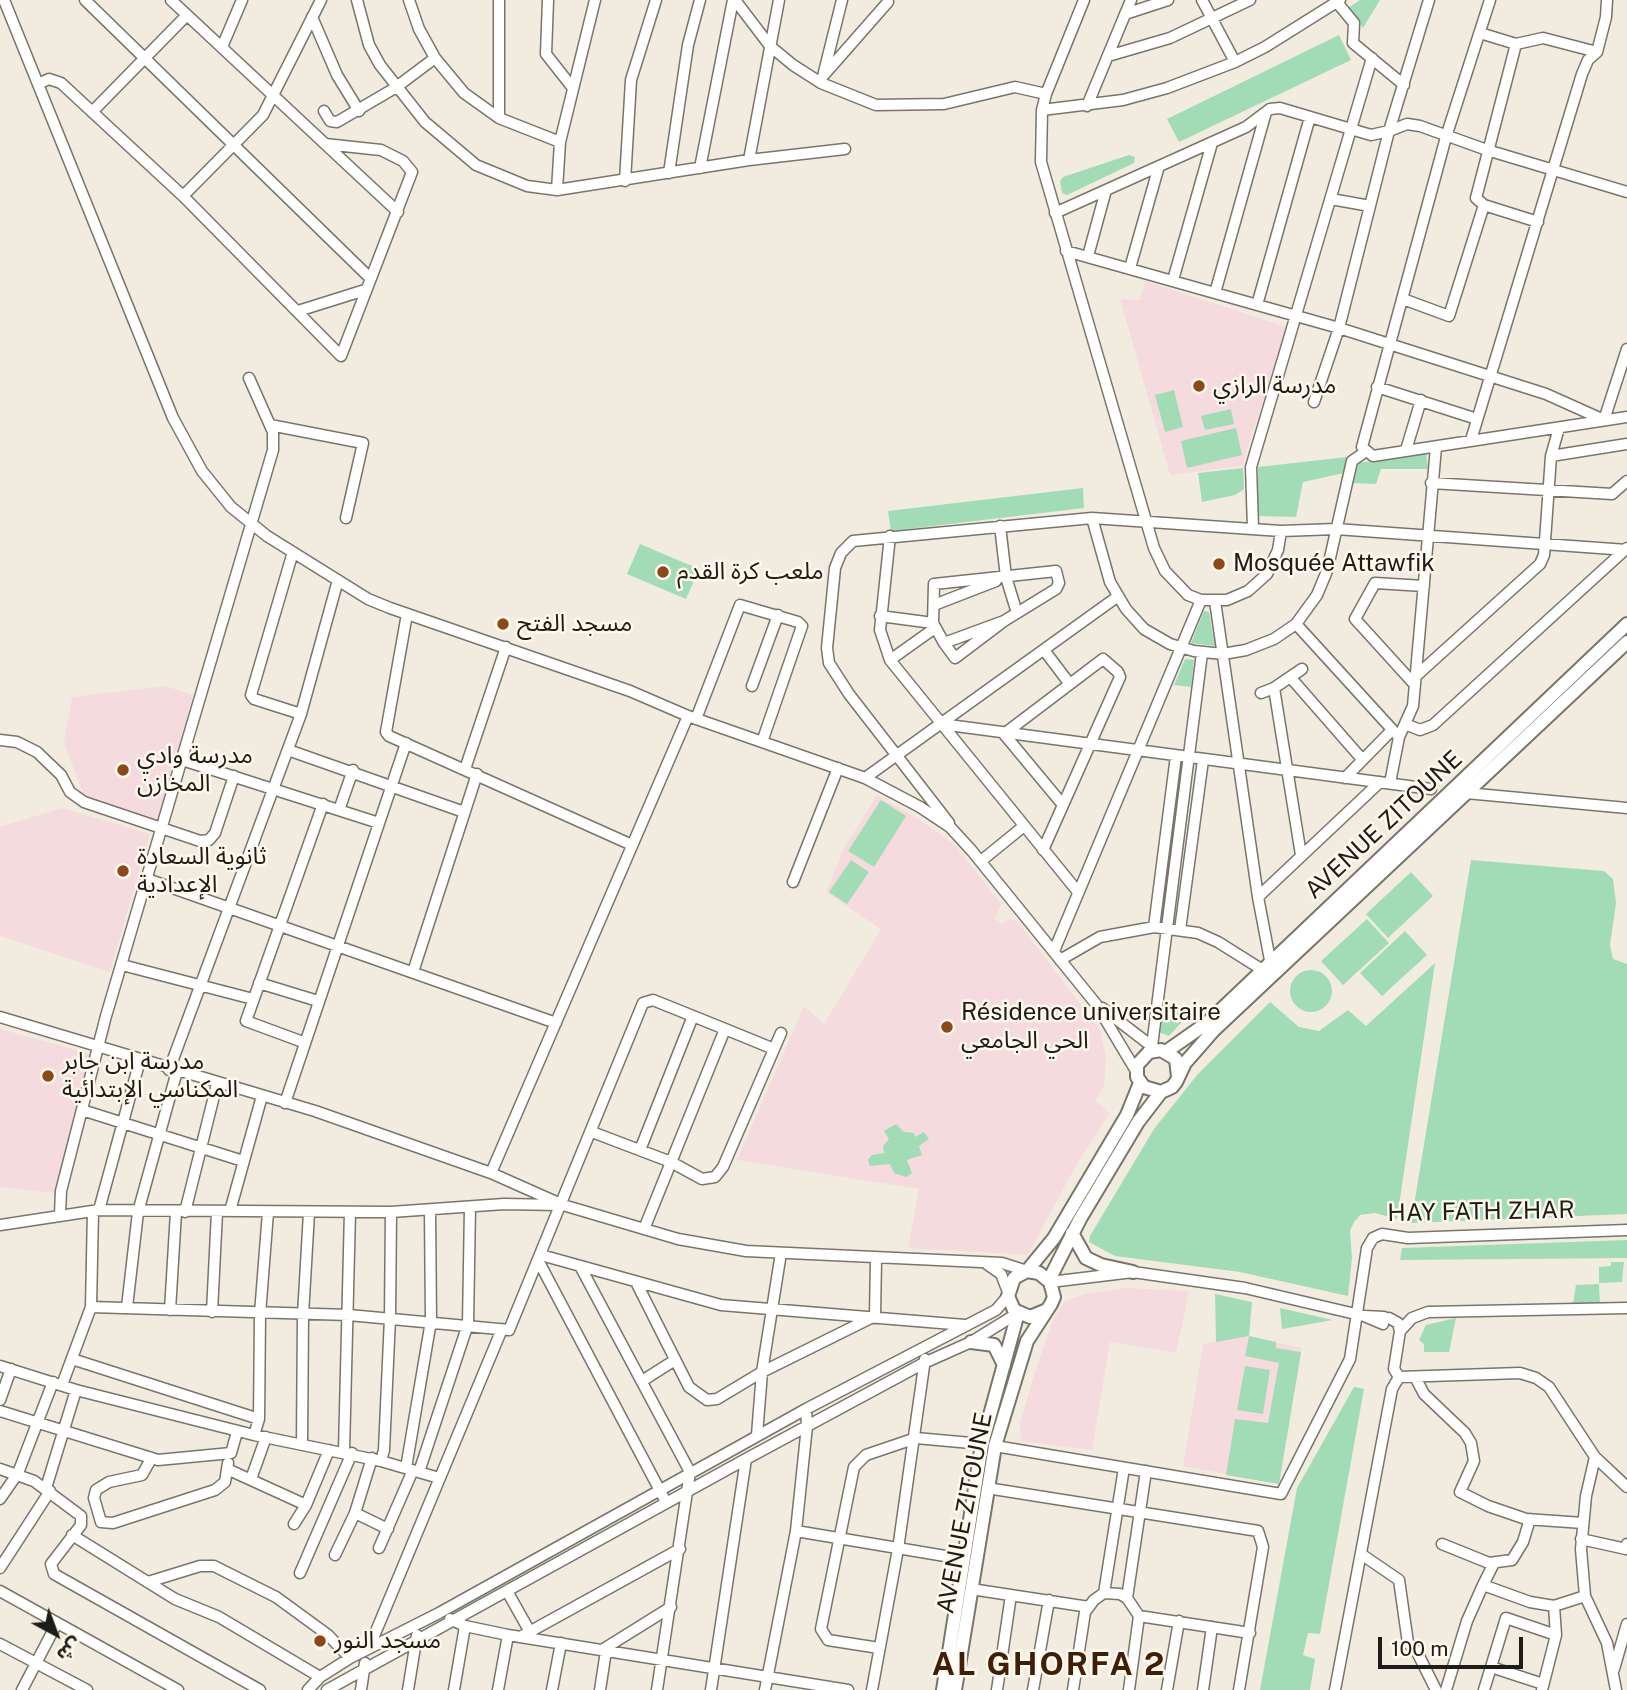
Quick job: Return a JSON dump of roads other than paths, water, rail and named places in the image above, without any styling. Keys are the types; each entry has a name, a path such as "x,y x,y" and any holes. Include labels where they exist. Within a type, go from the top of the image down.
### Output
{"main road":[{"name":"AVENUE ZITOUNE","path":"1158,1049 1207,1023 1270,960 1627,624"},
{"name":"AVENUE ZITOUNE","path":"1178,1077 1194,1051 1213,1031 1627,642"},
{"path":"1027,1271 1039,1273 1050,1281 1053,1289 1049,1307 1030,1317 1018,1313 1008,1294 1014,1278 1027,1271 1054,1238 1127,1115 1144,1055 1158,1049 1176,1059 1178,1077 1172,1087 1161,1092 1138,1122 1072,1233 1050,1281"},
{"path":"1138,1077 1149,1090 1161,1092"},
{"path":"1072,1233 1086,1258 1101,1265 1133,1272"},
{"name":"AVENUE ZITOUNE","path":"955,1690 987,1488 988,1445 1022,1352 1034,1326 1049,1307"},
{"name":"AVENUE ZITOUNE","path":"943,1690 963,1559 1004,1365 1018,1313"},
{"path":"971,1342 994,1345 1004,1365"}],"street":[{"path":"4,0 173,418 202,471 231,507 252,526 368,599 630,691 692,717 865,778 937,817 962,839"},
{"path":"85,0 369,277"},
{"path":"171,0 398,212"},
{"path":"222,47 242,0"},
{"path":"183,196 263,115 321,0"},
{"path":"357,0 369,45 395,88 445,142 475,165 527,186 557,190 749,160 845,149"},
{"path":"409,0 419,29 435,58 464,93 499,118 560,142"},
{"path":"499,0 499,118"},
{"path":"548,0 546,54 572,87"},
{"path":"557,190 560,142 595,0"},
{"path":"625,181 631,80 656,0"},
{"path":"669,173 688,45 701,0"},
{"path":"700,168 734,0"},
{"path":"734,0 770,46 822,80 876,104 944,104 1015,87 1046,94"},
{"path":"749,160 779,0"},
{"path":"822,80 842,0"},
{"path":"1084,0 1046,94 1042,110 1041,162 1144,521 1165,571 1188,595 1201,600 1215,601 1248,590 1267,573 1278,550 1282,531"},
{"path":"1087,106 1131,0"},
{"path":"1125,15 1168,0"},
{"path":"1202,0 1235,62"},
{"path":"1108,56 1170,38 1250,0"},
{"path":"1314,402 1339,328 1389,131 1429,0"},
{"path":"1490,0 1446,137 1362,442 1365,452 1373,456 1627,417"},
{"path":"1471,440 1582,74 1588,60 1597,52 1606,17 1607,0"},
{"path":"1042,110 1123,100 1167,88 1235,62 1337,1 1354,23 1353,43 1404,85"},
{"path":"822,80 888,2"},
{"path":"92,112 187,15"},
{"path":"312,16 337,75 359,111"},
{"path":"1480,33 1516,44 1543,38 1597,52"},
{"path":"1516,44 1475,193 1476,198 1484,205 1538,222"},
{"path":"324,111 335,122 359,111 435,58"},
{"path":"1253,528 1251,467 1372,58"},
{"path":"38,83 54,80 92,112 183,196 341,356 369,277 412,178 408,164 381,149 326,144"},
{"path":"1055,213 1246,127 1266,111 1280,108 1371,135 1407,124 1627,192"},
{"path":"1215,293 1266,111"},
{"path":"1257,305 1310,117"},
{"path":"1173,280 1212,143"},
{"path":"1130,268 1159,166"},
{"path":"1087,256 1106,190"},
{"path":"1331,199 1370,206"},
{"path":"1403,299 1449,316 1484,205"},
{"path":"1066,251 1339,328 1546,394 1604,420"},
{"path":"298,311 365,290"},
{"path":"1604,420 1627,349"},
{"path":"60,1214 61,1191 98,1049 273,450 270,425 249,378"},
{"path":"1377,387 1477,419"},
{"path":"1406,450 1421,400"},
{"path":"270,425 363,443 346,518"},
{"path":"1416,680 1535,570 1544,555 1551,456 1559,428"},
{"path":"1551,456 1627,443"},
{"path":"1345,778 1362,758 1396,734 1412,713 1436,447"},
{"path":"1092,518 1104,566 1117,597 1144,629 1182,648 1202,653 1223,654 1259,646 1296,624 1324,583 1352,461 1365,452"},
{"path":"1431,483 1612,494 1627,481"},
{"path":"1138,1077 1096,1003 962,839 836,677 827,648 835,568 841,553 853,541 1092,518 1282,531 1336,529 1626,550"},
{"path":"1000,526 1006,577 1017,613"},
{"path":"890,536 880,616 881,639 890,660 1078,892"},
{"path":"1405,724 1420,730 1433,725 1626,550"},
{"path":"293,552 251,695 254,699 301,714"},
{"path":"1054,571 1059,583 1056,589 1004,621 955,658 934,625 934,584 1006,577 1054,571"},
{"path":"934,605 1006,577"},
{"path":"127,1307 138,1212 173,1070 199,984 301,714 338,580"},
{"path":"1416,680 1354,619 1375,583 1424,586"},
{"path":"865,778 1117,597"},
{"path":"1057,955 1078,892 1201,600"},
{"path":"1215,601 1258,897 1270,960"},
{"path":"491,1173 632,845 692,717 740,605 799,622 802,626 762,741"},
{"path":"407,614 386,732 632,845"},
{"path":"752,686 778,615"},
{"path":"880,616 934,625"},
{"path":"944,643 1004,621"},
{"path":"1296,624 1396,734"},
{"path":"890,660 934,625"},
{"path":"465,769 506,648"},
{"path":"1044,650 1069,683"},
{"path":"1158,1049 1167,928 1202,653"},
{"path":"1004,734 1103,659 1120,675 1043,850"},
{"path":"1261,693 1274,688 1302,669"},
{"path":"1291,678 1362,758"},
{"path":"1274,688 1301,855"},
{"path":"941,724 1431,789"},
{"path":"1004,734 1063,805"},
{"path":"1258,897 1301,855 1385,783 1396,734"},
{"path":"1,739 29,746 49,761 70,792 83,802 200,841 209,840 215,833 234,776"},
{"path":"285,1103 303,1042 406,743"},
{"path":"288,750 393,784 464,812"},
{"path":"1154,927 1176,756"},
{"path":"182,760 379,823"},
{"path":"1180,930 1203,760"},
{"path":"793,882 838,768"},
{"path":"339,810 353,770"},
{"path":"413,972 477,774"},
{"path":"1466,793 1627,808"},
{"path":"303,1042 246,1021 323,804"},
{"path":"981,861 1024,826"},
{"path":"147,879 556,1023"},
{"path":"1057,955 1100,937 1154,927 1198,933 1219,942 1261,969"},
{"path":"122,965 253,999"},
{"path":"259,983 318,1001"},
{"path":"90,1307 349,1315 468,1324 509,1330 563,1205 643,1003 653,1000 774,1049"},
{"path":"1096,1003 1158,1049"},
{"path":"640,1150 693,1016"},
{"path":"0,1017 98,1049 285,1103 491,1173 563,1205 644,1229 717,1247 876,1259 1002,1263 1027,1271"},
{"path":"644,1229 725,1029"},
{"path":"592,1132 671,1162 702,1179 715,1177 723,1167 781,1033"},
{"path":"0,1499 18,1473 37,1422 72,1359 90,1307 96,1211 140,1060"},
{"path":"170,1310 180,1212 217,1084"},
{"path":"230,1211 261,1096"},
{"path":"82,1110 243,1161"},
{"path":"0,1225 60,1214 96,1211 391,1212 563,1205"},
{"path":"379,1548 413,1470 468,1324 470,1207"},
{"path":"413,1470 431,1321 430,1211"},
{"path":"212,1312 217,1212"},
{"path":"254,1435 259,1419 260,1314 268,1212"},
{"path":"300,1573 348,1452 350,1212"},
{"path":"335,1555 376,1459 384,1450 390,1318 391,1212"},
{"path":"302,1444 303,1315 309,1213"},
{"name":"HAY FATH ZHAR","path":"1146,1471 1281,1494 1350,1359 1361,1315 1367,1248 1379,1234 1408,1238 1627,1230"},
{"path":"757,1435 762,1373 781,1253"},
{"path":"540,1258 580,1266 721,1305 965,1325"},
{"path":"540,1258 666,1502"},
{"path":"875,1316 876,1259"},
{"path":"308,1690 320,1677 351,1658 439,1613 660,1487 996,1310 1008,1294 1001,1274 984,1263"},
{"path":"580,1266 690,1472 657,1690"},
{"path":"1050,1281 1133,1272 1245,1288 1386,1321 1400,1331"},
{"path":"1049,1307 1060,1292 1078,1280"},
{"path":"636,1282 689,1387 707,1400 717,1399 875,1316"},
{"path":"1399,1377 1394,1369 1400,1331 1412,1318 1428,1312 1627,1308"},
{"path":"327,1690 666,1502 924,1363 971,1342 1018,1313"},
{"path":"360,1690 369,1648 502,1329"},
{"path":"872,1690 916,1438 927,1345"},
{"path":"72,1359 259,1419"},
{"path":"642,1381 675,1360"},
{"path":"0,1400 5,1367 76,1390 237,1432 348,1452 439,1478"},
{"path":"1399,1377 1520,1373 1536,1378 1549,1387 1595,1457 1627,1487"},
{"path":"1335,1690 1392,1389 1399,1377"},
{"path":"1415,1377 1424,1394 1465,1433 1471,1443 1474,1461 1460,1492 1497,1510 1530,1520 1583,1523"},
{"path":"0,1568 48,1490 62,1430 76,1390"},
{"path":"765,1690 796,1531 807,1426 806,1409"},
{"path":"0,1411 151,1459 231,1453"},
{"path":"151,1459 142,1475 109,1482 96,1490 94,1498 103,1524 215,1490 225,1482 237,1432"},
{"path":"251,1479 266,1437"},
{"path":"879,1648 828,1640 822,1633 838,1540 856,1462 866,1455 916,1438 988,1445 1146,1471 1126,1598"},
{"path":"295,1524 329,1450"},
{"path":"1595,1457 1581,1539 1585,1595 1601,1626 1614,1669 1616,1690"},
{"path":"711,1690 746,1459"},
{"path":"1073,1690 1088,1607 1104,1593 1124,1468"},
{"path":"0,1469 18,1473 48,1490 81,1516 82,1522 51,1564 54,1574 260,1690"},
{"path":"227,1469 306,1505"},
{"path":"987,1488 1258,1531 1263,1547 1239,1690"},
{"path":"355,1513 388,1529"},
{"path":"1442,1544 1494,1563 1512,1560 1523,1542 1530,1520"},
{"path":"796,1531 963,1559"},
{"path":"72,1535 180,1602 219,1617 320,1677"},
{"path":"1581,1539 1627,1548"},
{"path":"526,1634 680,1549"},
{"path":"1361,1554 1399,1580 1408,1643 1419,1656 1436,1690"},
{"path":"1447,1690 1467,1621 1494,1563"},
{"path":"148,1582 200,1566 219,1568 291,1607 328,1635 351,1658"},
{"path":"1483,1585 1530,1602 1554,1606 1585,1595"},
{"path":"971,1589 1088,1607"},
{"path":"0,1591 178,1690"},
{"path":"507,1591 526,1634"},
{"path":"1104,1593 1120,1594 1139,1616 1129,1690"},
{"path":"997,1690 1011,1595"},
{"path":"1033,1690 1049,1600"},
{"path":"1492,1667 1542,1687 1556,1635 1554,1606"},
{"path":"604,1651 671,1607"},
{"path":"439,1613 465,1626 508,1634 526,1634 561,1643 714,1670 848,1690"},
{"path":"1139,1616 1250,1633"},
{"path":"1485,1690 1506,1618 1556,1635"},
{"path":"1167,1690 1179,1621"},
{"path":"22,1690 57,1623"},
{"path":"408,1690 420,1623"},
{"path":"1614,1669 1627,1624"},
{"path":"454,1690 465,1626"},
{"path":"1203,1690 1212,1627"},
{"path":"498,1690 508,1634"},
{"path":"552,1690 561,1643"},
{"path":"0,1644 87,1690"},
{"path":"600,1690 604,1651"}],"place":[{"name":"مدرسة الرازي","path":"1199,386"},
{"name":"Mosquée Attawfik","path":"1219,564"},
{"name":"ملعب كرة القدم","path":"663,572"},
{"name":"مسجد الفتح","path":"503,624"},
{"name":"مدرسة وادي المخازن","path":"123,770"},
{"name":"ثانوية السعادة الإعدادية","path":"123,871"},
{"name":"Résidence universitaire الحي الجامعي","path":"947,1027"},
{"name":"مدرسة ابن جابر المكناسي الإبتدائية","path":"48,1076"},
{"name":"مسجد النور","path":"320,1641"}],"district":[{"name":"AL GHORFA 2","path":"1049,1665"}]}
